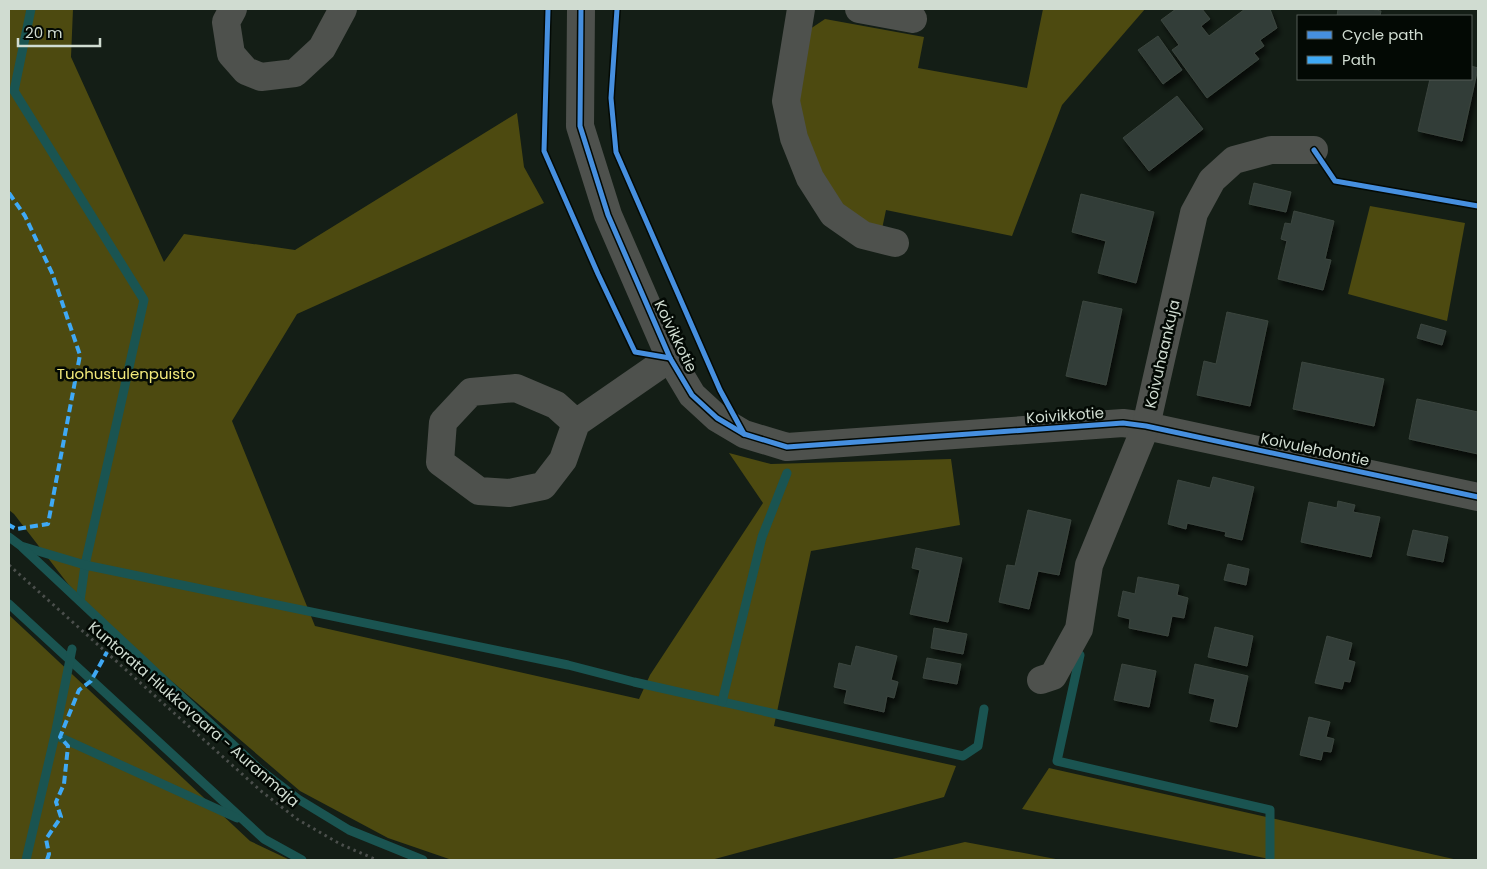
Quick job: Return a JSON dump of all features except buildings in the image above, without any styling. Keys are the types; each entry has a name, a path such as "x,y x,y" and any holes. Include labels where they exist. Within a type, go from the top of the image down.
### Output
{"street":[{"path":"233,9 226,22 231,54 246,71 261,77 294,73 322,48 343,9"},
{"name":"Koivikkotie","path":"582,9 580,126 608,215 670,358 692,394 717,418 744,434 786,447 1123,423 1146,426"},
{"path":"801,9 786,101 794,138 810,178 833,214 863,235 896,244"},
{"path":"859,9 913,19"},
{"name":"Koivuhaankuja","path":"1041,680 1053,676 1078,630 1089,565 1146,426 1194,213 1212,180 1234,160 1271,150 1314,150"},
{"path":"576,423 556,405 516,388 471,392 443,422 440,462 479,490 509,493 543,486 563,460 576,423 670,358"},
{"name":"Koivulehdontie","path":"1146,426 1478,497"}],"green space":[{"name":"Tuohustulenpuisto","path":"9,9 73,9 71,57 164,262 184,234 295,250 517,113 524,167 544,203 297,314 232,421 315,626 639,699 650,675 763,503 729,453 771,464 951,459 960,525 811,551 774,726 956,766 944,797 711,860 452,860 388,838 300,791 141,655 83,601 9,510"},
{"path":"1043,9 1145,9 1062,105 1012,236 886,210 882,229 869,226 841,208 820,172 796,100 810,29 825,19 924,37 918,68 1027,88"},
{"path":"1370,206 1465,223 1447,321 1348,294"},
{"path":"9,615 250,841 290,860 9,860"},
{"path":"1049,768 1458,860 1274,860 1022,809"},
{"path":"965,842 1061,860 888,860"}],"waterway":[{"path":"31,9 14,91 144,300 85,565 80,601"},
{"path":"722,702 762,537 787,473"},
{"path":"9,537 21,546 85,565 568,665 634,682 963,756 978,746 984,709"},
{"path":"23,548 259,769 298,799 349,830 423,860"},
{"path":"9,604 264,839 302,860"},
{"path":"26,860 55,735 72,649"},
{"path":"1080,655 1057,761 1270,810 1270,860"},
{"path":"55,735 237,818"}],"marked path":[{"path":"9,193 25,216 52,273 80,355 48,524 16,529 9,525"},
{"path":"47,860 49,854 46,839 61,817 56,802 64,784 68,746 60,737 79,690 91,681 107,652"}],"cycle path":[{"path":"548,9 544,151 598,274 635,352 670,358"},
{"path":"581,9 580,126 608,215 670,358 692,395 717,418 744,434 787,447 1123,423 1146,426 1478,497"},
{"path":"617,9 611,98 616,152 720,390 744,434"},
{"path":"1314,150 1335,181 1478,206"}]}
